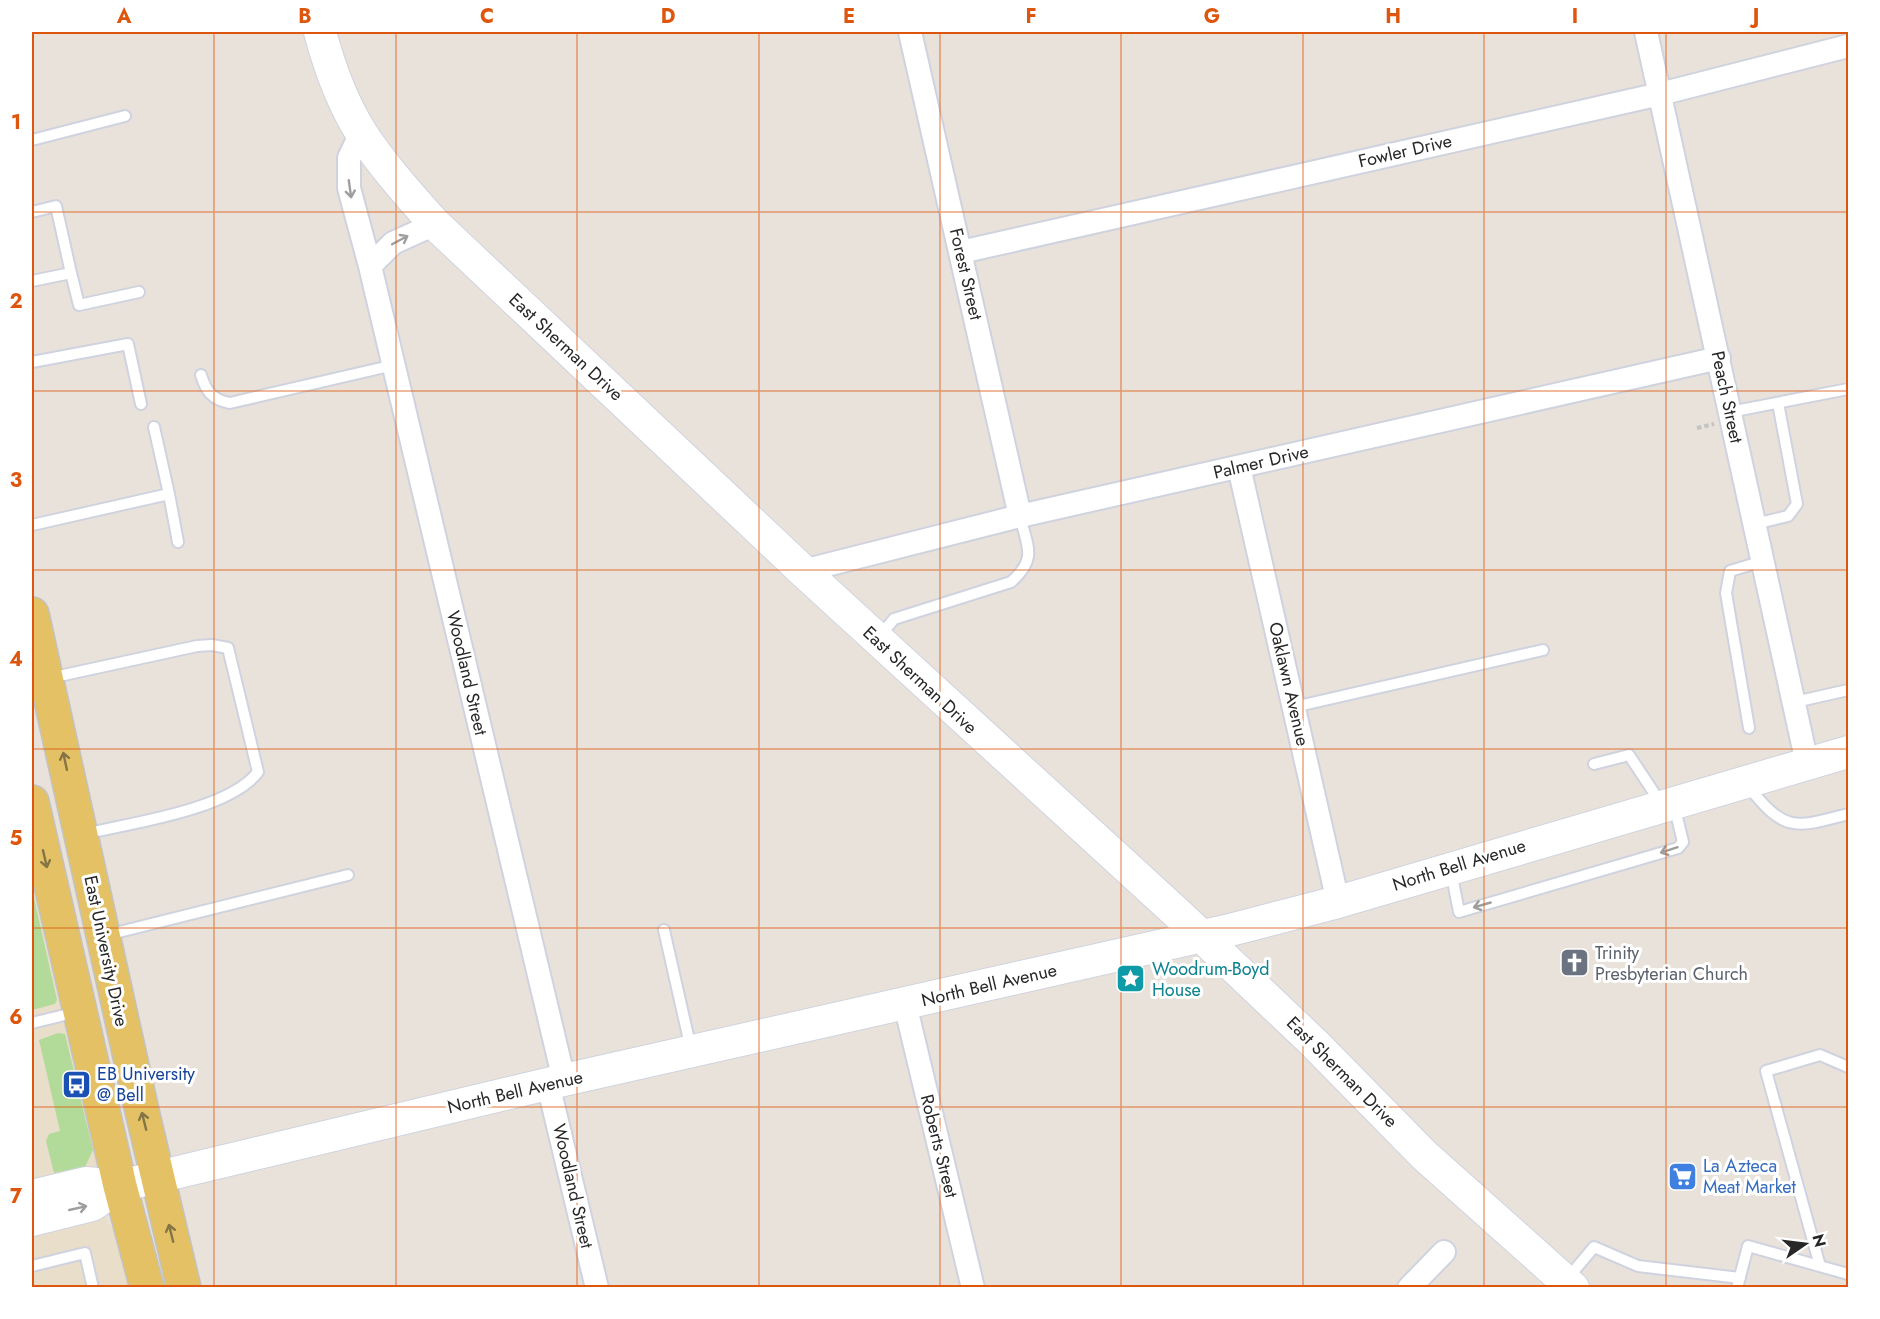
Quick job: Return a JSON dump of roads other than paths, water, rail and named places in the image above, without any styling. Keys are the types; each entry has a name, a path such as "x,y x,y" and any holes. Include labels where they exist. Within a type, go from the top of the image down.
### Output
{"main road":[{"name":"East Sherman Drive","path":"320,32 327,58 361,133 398,183 435,224 876,639 1314,1042 1424,1155 1569,1284"},
{"name":"East University Drive","path":"32,614 184,1287"},
{"name":"North Bell Avenue","path":"32,1196 86,1183 120,1186 158,1178 556,1082 1202,937 1338,902 1668,803 1848,752"},
{"name":"East University Drive","path":"32,802 120,1186 147,1287"},
{"name":"North Bell Avenue","path":"32,1220 92,1205 120,1186"}],"street":[{"name":"Forest Street","path":"910,32 1020,516"},
{"name":"Peach Street","path":"1646,32 1719,358 1721,419 1755,524 1807,763"},
{"name":"Fowler Drive","path":"961,252 1660,94 1848,46"},
{"name":"Woodland Street","path":"361,133 349,158 349,188 394,365 556,1082 597,1287"},
{"path":"370,266 393,243 435,224"},
{"name":"Palmer Drive","path":"803,571 1020,516 1719,358"},
{"name":"Oaklawn Avenue","path":"1239,467 1338,902"},
{"name":"Roberts Street","path":"905,1004 973,1287"},
{"path":"1409,1287 1444,1252"}],"lane":[{"path":"32,140 125,116"},
{"path":"32,212 56,206 79,305 139,292"},
{"path":"32,281 72,273"},
{"path":"32,362 128,344 141,404"},
{"path":"201,375 206,390 212,396 230,403 394,365"},
{"path":"1721,419 1778,403 1848,388"},
{"path":"1755,524 1788,516 1797,504 1778,403"},
{"path":"154,427 178,542"},
{"path":"32,525 169,494"},
{"path":"876,639 894,619 1011,582 1023,572 1029,559 1020,516"},
{"path":"1749,728 1726,593 1730,571 1764,561"},
{"path":"47,679 197,646 212,645 228,648 258,772 250,782 233,794 208,804 81,835"},
{"path":"1294,707 1543,650"},
{"path":"1795,702 1848,690"},
{"path":"1450,868 1459,912 1678,848 1683,842 1668,803 1629,756 1594,764"},
{"path":"1744,781 1768,810 1802,826 1848,814"},
{"path":"103,936 348,875"},
{"path":"664,930 692,1052"},
{"path":"32,1023 80,1011"},
{"path":"1820,1266 1766,1071 1820,1055 1848,1066"},
{"path":"1569,1284 1594,1247 1638,1266 1738,1282 1748,1246 1848,1274"},
{"path":"32,1266 85,1253 93,1287"}],"place":[{"name":"Trinity Presbyterian Church","path":"1574,963"},
{"name":"Woodrum-Boyd House","path":"1131,979"},
{"name":"EB University @ Bell","path":"76,1084"},
{"name":"La Azteca Meat Market","path":"1682,1176"}]}
